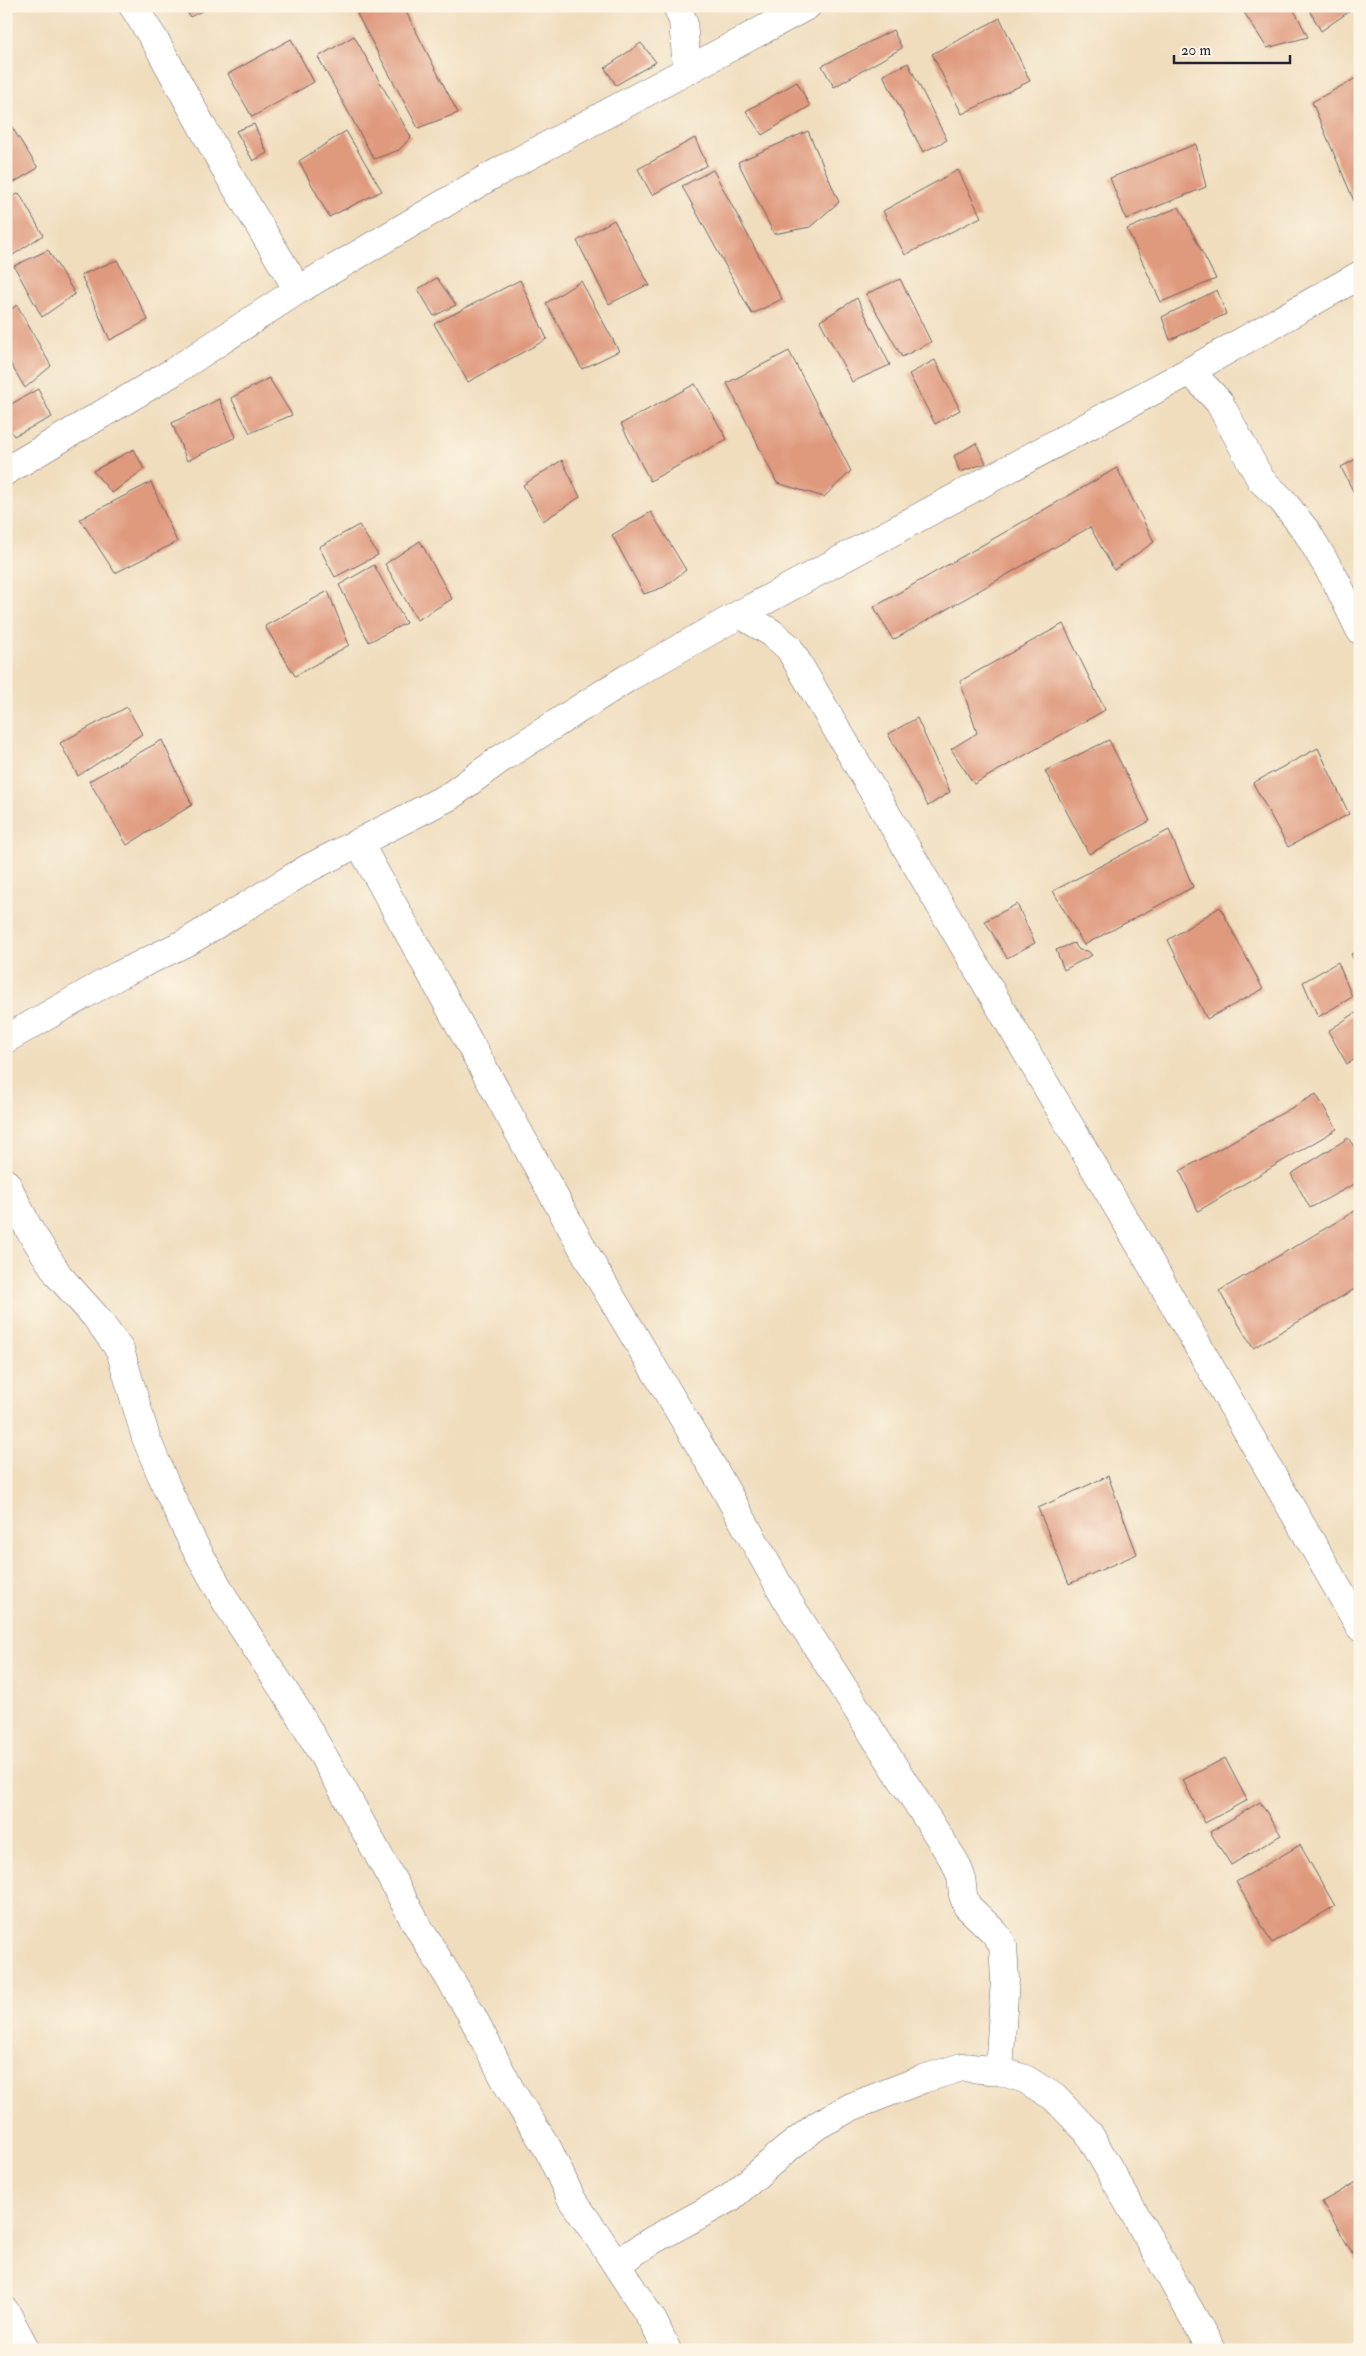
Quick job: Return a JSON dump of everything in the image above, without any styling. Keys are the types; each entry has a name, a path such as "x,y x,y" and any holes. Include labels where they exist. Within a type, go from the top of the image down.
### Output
{"street":[{"path":"133,6 157,44 227,172 298,290"},
{"path":"677,6 683,21 687,70"},
{"path":"6,471 173,372 298,290 489,177 807,6"},
{"path":"6,1039 120,975 188,941 307,869 450,796 499,760 613,688 740,614 1190,371 1360,275"},
{"path":"1190,371 1219,402 1261,480 1282,500 1307,532 1336,581 1360,630"},
{"path":"740,614 772,632 789,648 1141,1247 1360,1627"},
{"path":"358,844 592,1265 716,1473 787,1600 955,1862 962,1876 963,1894 968,1906 994,1932 1003,1946 1005,1979 999,2071"},
{"path":"6,1183 29,1229 59,1276 95,1316 120,1350 146,1438 193,1543 228,1605 296,1709 417,1925 470,2012 510,2089 548,2149 572,2200 653,2321 667,2350"},
{"path":"616,2264 653,2240 730,2198 818,2125 851,2107 923,2079 962,2067 999,2071 1025,2079 1054,2097 1088,2132 1212,2350"},
{"path":"6,2312 26,2350"}],"building":[{"path":"184,6 212,6 190,17"},
{"path":"371,6 403,6 458,113 418,128 357,14"},
{"path":"1240,6 1292,6 1308,37 1267,48"},
{"path":"1307,6 1357,6 1321,31"},
{"path":"1000,18 1030,81 962,114 932,54"},
{"path":"893,30 902,48 834,87 822,66"},
{"path":"354,36 411,137 399,150 374,159 318,57"},
{"path":"291,39 314,82 252,117 228,74"},
{"path":"641,43 656,62 616,85 605,68"},
{"path":"908,63 947,140 923,152 883,75"},
{"path":"1360,76 1360,199 1354,201 1312,102"},
{"path":"797,82 810,106 762,135 746,111"},
{"path":"6,118 38,168 6,187"},
{"path":"254,124 267,153 253,161 236,131"},
{"path":"346,131 382,191 329,217 299,161"},
{"path":"808,131 839,202 810,227 774,234 738,162"},
{"path":"695,138 707,165 652,195 638,169"},
{"path":"1196,144 1206,187 1126,219 1110,178"},
{"path":"713,170 782,299 752,314 682,186"},
{"path":"958,170 981,217 905,255 883,211"},
{"path":"19,193 43,235 10,257 6,250 6,201"},
{"path":"1179,207 1216,279 1161,302 1127,229"},
{"path":"614,220 650,286 645,286 609,304 577,241"},
{"path":"48,250 75,294 42,317 14,266"},
{"path":"117,260 148,320 110,340 81,275"},
{"path":"437,278 456,305 434,316 418,289"},
{"path":"900,279 931,342 902,357 866,294"},
{"path":"520,280 547,339 468,382 434,324"},
{"path":"581,281 619,351 582,369 546,303"},
{"path":"1217,290 1226,314 1170,340 1162,317"},
{"path":"857,298 890,365 852,382 820,321"},
{"path":"17,305 51,366 25,388 6,356 6,313"},
{"path":"789,351 851,471 824,497 777,483 727,383"},
{"path":"935,360 960,410 935,424 909,374"},
{"path":"269,378 292,415 250,433 231,398"},
{"path":"695,384 727,439 650,481 621,424"},
{"path":"38,389 52,417 14,436 6,424 6,407"},
{"path":"219,399 236,437 187,461 172,423"},
{"path":"976,443 986,463 960,472 954,456"},
{"path":"134,449 144,469 112,493 93,471"},
{"path":"1360,457 1360,505 1341,467"},
{"path":"562,460 580,497 543,521 523,485"},
{"path":"1117,468 1154,542 1114,570 1090,527 893,640 874,607"},
{"path":"151,482 177,542 115,573 80,519"},
{"path":"651,512 686,570 664,587 644,594 612,535"},
{"path":"359,525 378,555 335,577 319,547"},
{"path":"420,541 452,599 417,620 385,564"},
{"path":"374,565 406,623 369,642 339,585"},
{"path":"328,591 349,645 295,676 265,626"},
{"path":"1063,624 1105,710 974,784 951,749 977,733 960,681"},
{"path":"127,707 142,734 78,776 60,743"},
{"path":"917,718 950,792 928,806 888,734"},
{"path":"162,740 192,805 127,845 89,781"},
{"path":"1109,740 1150,821 1089,854 1045,771"},
{"path":"1318,748 1349,814 1288,847 1253,783"},
{"path":"1169,830 1193,887 1084,945 1053,891"},
{"path":"1017,904 1035,943 1007,958 985,921"},
{"path":"1220,907 1263,989 1207,1019 1168,940"},
{"path":"1074,943 1079,950 1088,951 1092,955 1064,970 1056,950"},
{"path":"1360,949 1360,971 1351,954"},
{"path":"1338,962 1352,997 1318,1017 1303,982"},
{"path":"1360,1010 1360,1056 1347,1064 1328,1031"},
{"path":"1316,1094 1337,1129 1198,1211 1180,1171"},
{"path":"1348,1138 1360,1155 1360,1181 1310,1208 1291,1174"},
{"path":"1360,1208 1360,1286 1253,1348 1219,1291"},
{"path":"1108,1476 1137,1554 1069,1584 1038,1508"},
{"path":"1225,1758 1247,1800 1205,1823 1183,1780"},
{"path":"1260,1802 1281,1835 1231,1865 1210,1832"},
{"path":"1300,1845 1335,1906 1272,1943 1236,1882"},
{"path":"1360,2180 1360,2266 1322,2202"}]}
